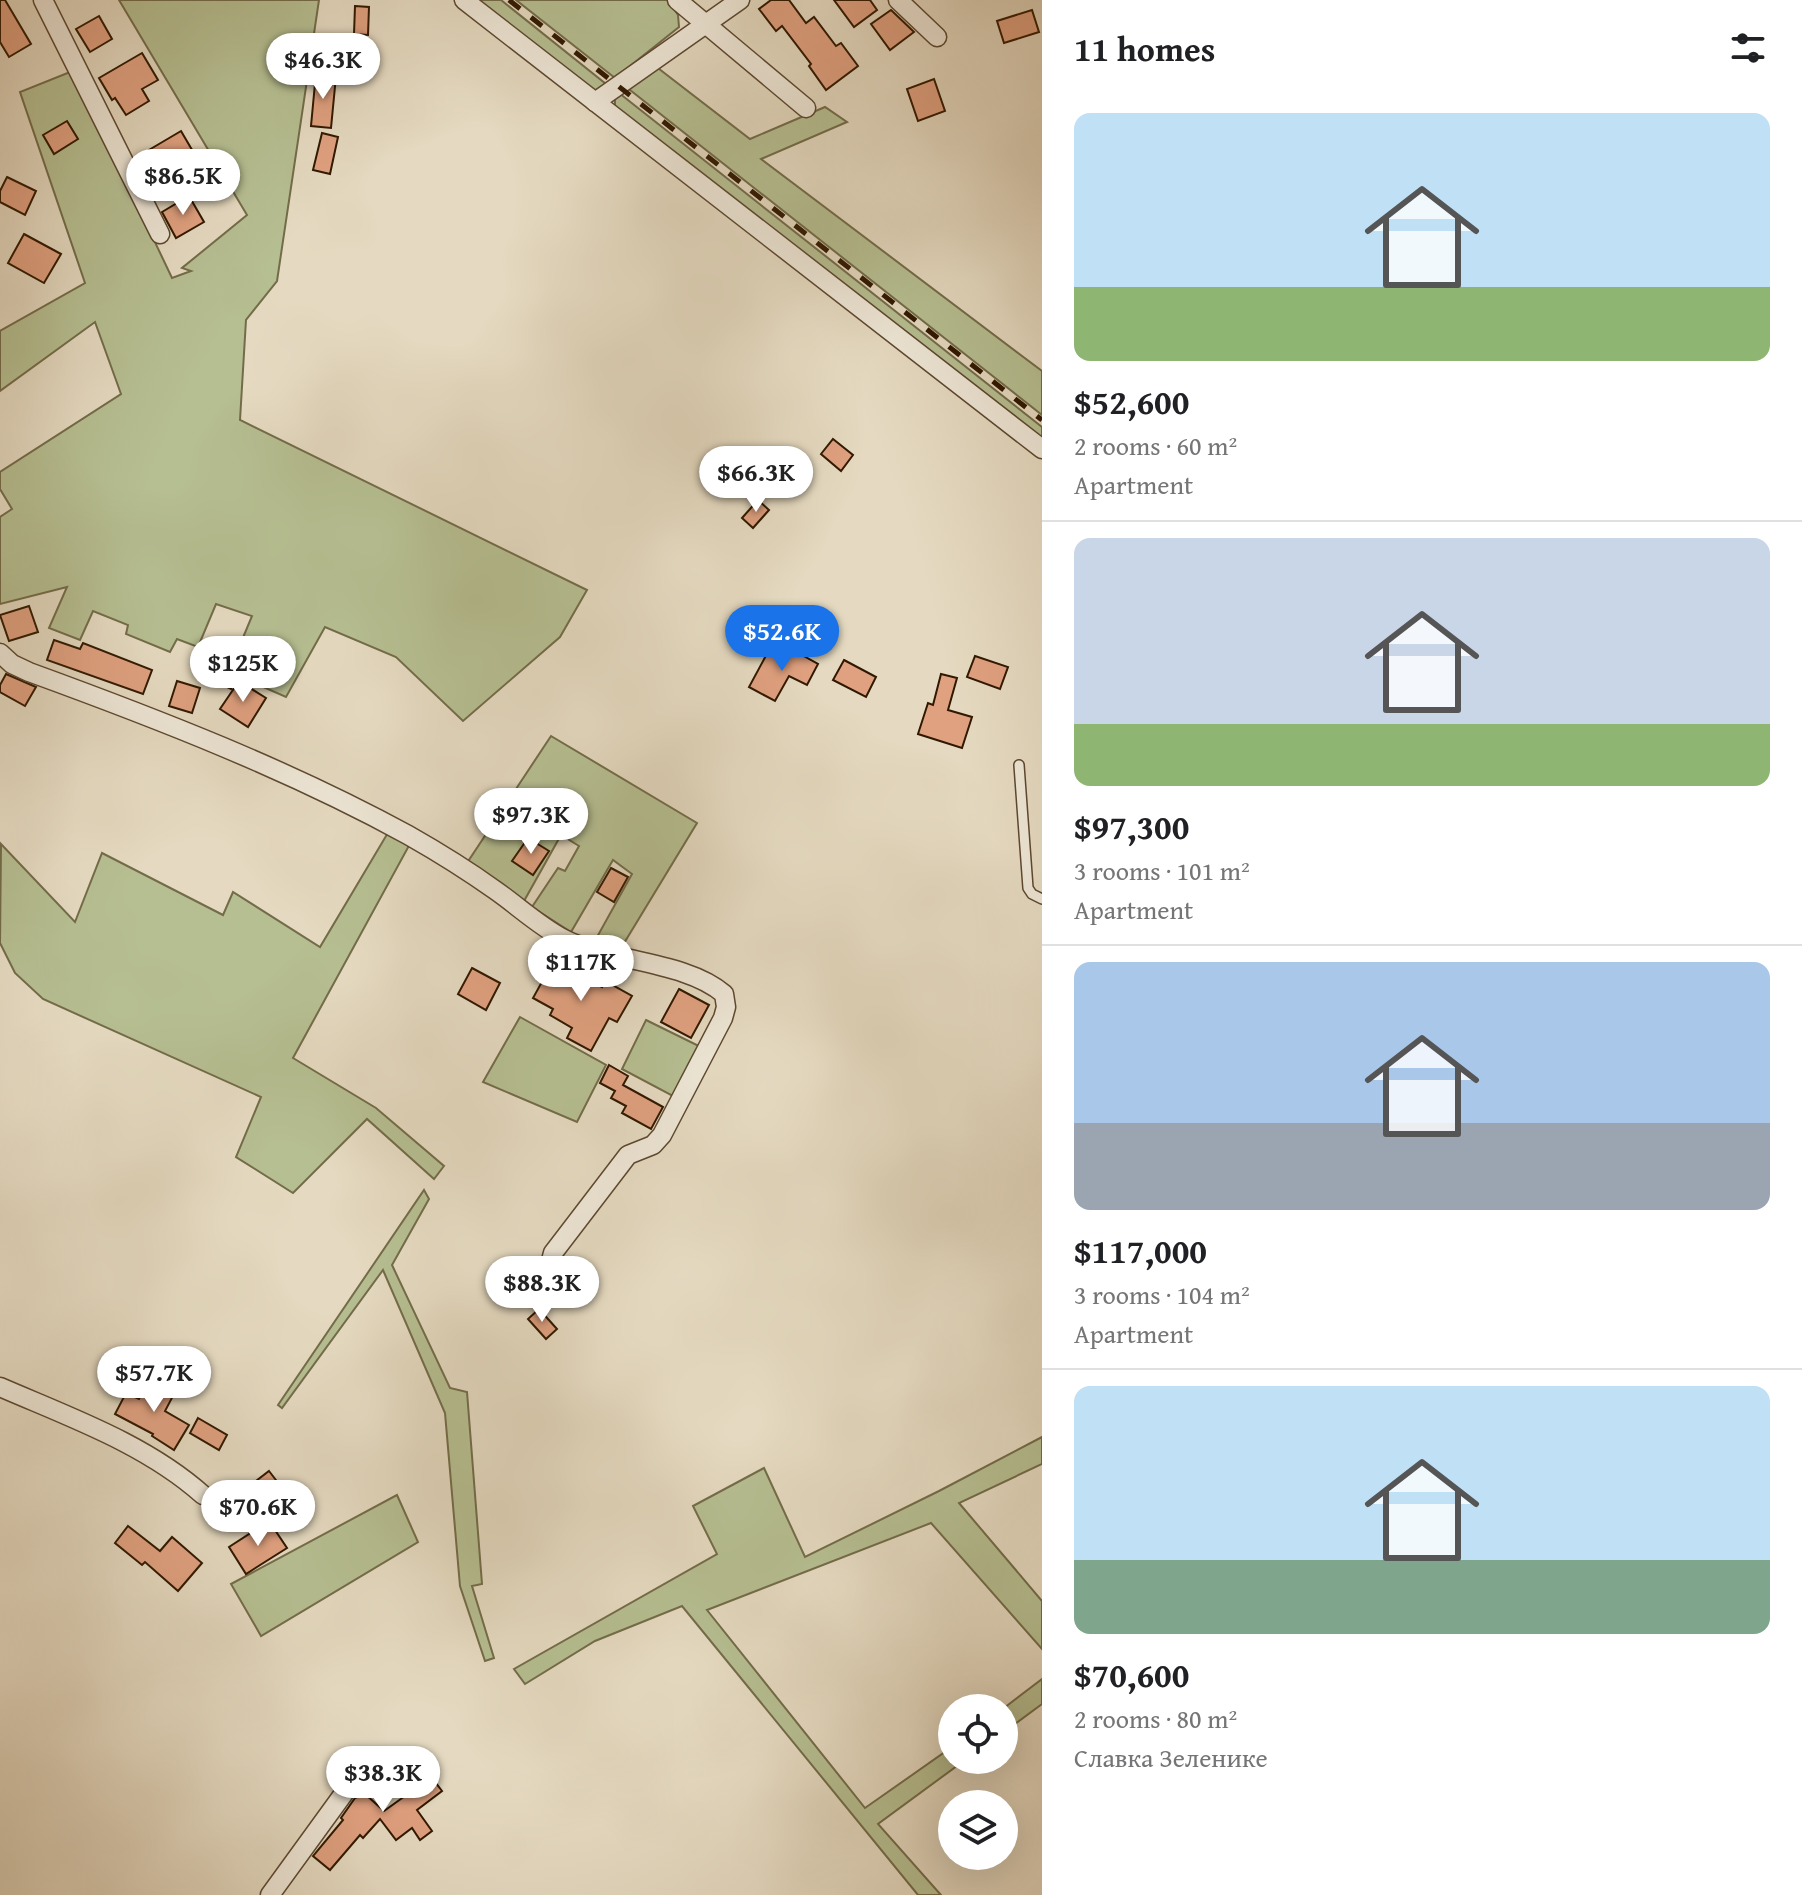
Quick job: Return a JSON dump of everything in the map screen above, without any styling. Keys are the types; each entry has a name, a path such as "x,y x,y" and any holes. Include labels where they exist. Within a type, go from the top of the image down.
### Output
{"street":[{"path":"43,0 160,234"},
{"path":"464,0 1042,449"},
{"path":"677,0 806,108"},
{"path":"595,102 740,0"},
{"path":"898,0 937,37"},
{"path":"0,653 12,664 29,672 145,715 336,799 432,849 564,939 607,954 688,975 705,981 724,994 726,1007 723,1018 662,1135 653,1145 628,1155 553,1253 548,1272"},
{"path":"0,1387 137,1450 186,1479 203,1495"},
{"path":"270,1895 347,1789 368,1782"}],"lane":[{"path":"1019,765 1028,888 1042,899"}],"green space":[{"path":"119,0 319,0 277,281 246,320 240,420 587,590 560,637 463,721 396,657 325,627 286,697 252,682 260,664 237,652 252,616 216,604 198,647 177,639 170,652 126,634 128,625 93,611 80,640 49,628 67,587 0,604 0,517 12,509 0,489 0,472 121,394 95,322 0,391 0,331 85,283 20,92 70,72 106,139 172,278 191,271 182,268 247,215"},
{"path":"477,0 501,0 606,84 595,92"},
{"path":"516,0 668,0 678,15 679,27 615,78"},
{"path":"654,65 750,139 825,107 847,122 761,159 1042,371 1042,415 625,86"},
{"path":"619,93 1042,427 1042,440 615,108"},
{"path":"551,736 697,823 618,953 592,946 632,874 613,860 571,932 532,907 558,868 565,871 579,846 561,835 524,901 465,866"},
{"path":"389,831 411,842 293,1058 376,1108 444,1166 434,1179 367,1119 293,1193 236,1157 261,1097 43,999 15,973 0,943 1,844 75,922 102,853 223,915 233,892 320,947"},
{"path":"520,1017 606,1065 577,1122 483,1082"},
{"path":"646,1020 711,1052 686,1103 622,1069"},
{"path":"424,1190 429,1199 392,1265 450,1388 467,1392 482,1584 472,1586 494,1658 485,1661 460,1586 445,1413 383,1270 282,1408 278,1405"},
{"path":"1042,1437 1042,1464 959,1503 1042,1601 1042,1649 931,1523 707,1610 865,1808 938,1757 938,1774 946,1774 878,1824 941,1895 918,1895 682,1606 595,1641 525,1684 514,1669 717,1554 693,1506 764,1468 805,1557"},
{"path":"397,1495 418,1542 261,1636 231,1584"},
{"path":"1042,1679 1042,1704 1018,1722 1018,1697"}],"building":[{"path":"0,0 5,0 31,44 9,57 0,42"},
{"path":"771,0 789,0 806,23 814,17 836,46 841,43 858,66 826,90 782,26 776,31 759,9"},
{"path":"834,0 870,0 877,10 854,27"},
{"path":"355,6 369,7 368,35 354,34"},
{"path":"891,10 914,32 890,50 871,24"},
{"path":"1032,10 1039,32 1004,43 997,21"},
{"path":"99,16 112,39 90,52 76,29"},
{"path":"142,53 158,80 142,89 149,101 126,115 115,98 112,100 99,78"},
{"path":"316,73 336,76 331,128 311,126"},
{"path":"934,79 945,111 918,121 907,89"},
{"path":"67,121 78,139 54,154 43,135"},
{"path":"181,131 195,155 151,181 137,157"},
{"path":"322,133 338,137 330,174 313,170"},
{"path":"7,177 36,191 25,215 0,202 0,191"},
{"path":"189,196 204,222 176,238 162,212"},
{"path":"24,234 61,254 44,283 8,263"},
{"path":"833,439 853,455 841,471 821,454"},
{"path":"758,500 769,510 753,528 742,518"},
{"path":"29,606 38,632 9,641 0,615"},
{"path":"54,640 80,649 83,643 152,670 143,694 47,660"},
{"path":"791,649 818,664 807,685 789,676 775,701 749,687 769,650 785,659"},
{"path":"231,654 245,660 231,689 200,674 206,661 224,670"},
{"path":"975,656 1008,667 1000,689 967,677"},
{"path":"844,660 876,677 866,697 833,680"},
{"path":"6,674 36,687 25,706 0,692"},
{"path":"941,674 957,678 948,710 972,717 962,748 918,734 928,703 933,705"},
{"path":"177,681 200,688 192,713 169,706"},
{"path":"239,681 266,698 248,727 220,709"},
{"path":"528,838 549,851 533,875 512,861"},
{"path":"611,868 628,877 614,902 597,892"},
{"path":"554,960 602,987 605,981 632,996 617,1022 609,1018 591,1051 567,1038 572,1028 550,1015 553,1009 533,998"},
{"path":"472,968 500,983 486,1010 458,994"},
{"path":"679,989 709,1005 691,1038 661,1022"},
{"path":"609,1065 628,1076 623,1085 663,1107 651,1129 622,1113 626,1106 611,1098 615,1091 600,1083"},
{"path":"539,1309 557,1329 546,1339 528,1319"},
{"path":"149,1380 175,1392 165,1411 189,1425 174,1450 153,1434 115,1414 126,1393 139,1399"},
{"path":"198,1418 227,1435 219,1450 190,1433"},
{"path":"269,1471 292,1501 270,1518 247,1488"},
{"path":"269,1521 287,1548 246,1574 229,1547"},
{"path":"128,1526 160,1551 172,1537 202,1563 178,1591 145,1562 142,1565 115,1543"},
{"path":"410,1749 442,1791 417,1810 432,1831 420,1840 412,1828 396,1840 380,1819 363,1838 360,1835 330,1870 313,1856 343,1820 341,1818 355,1798 365,1794 384,1811 416,1788 395,1760"}],"railway":[{"path":"509,0 1042,420"}]}
